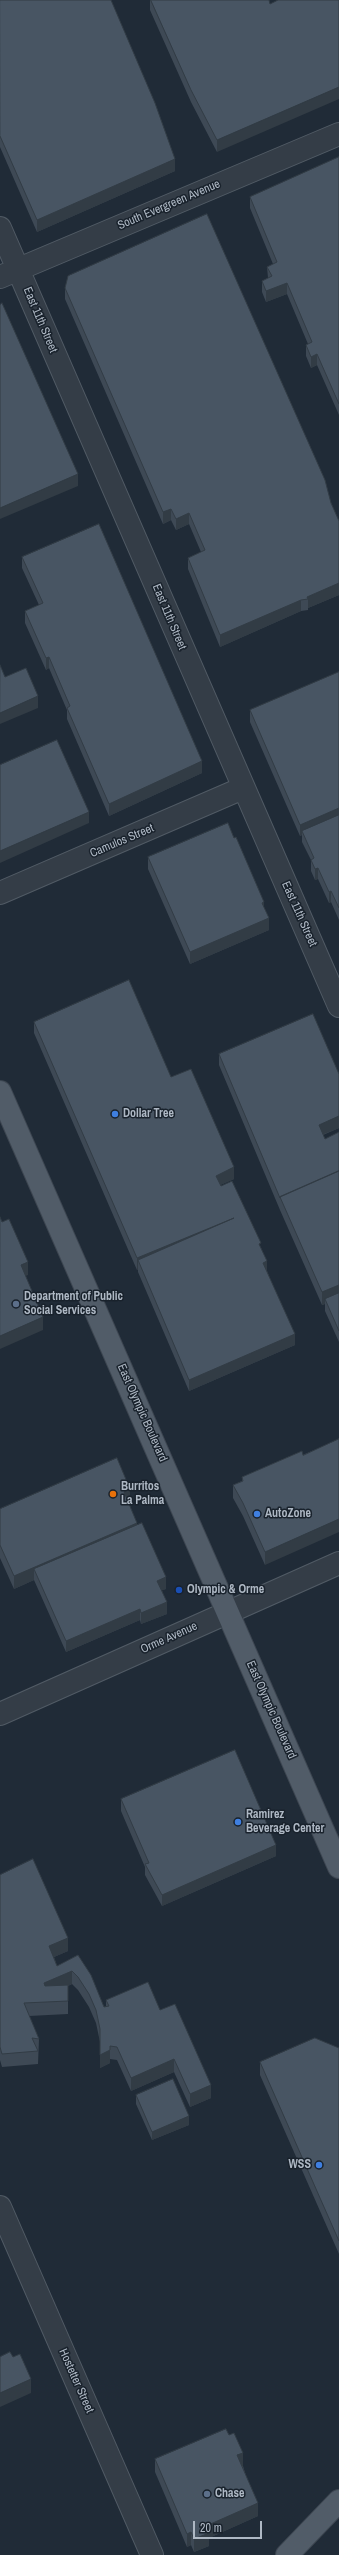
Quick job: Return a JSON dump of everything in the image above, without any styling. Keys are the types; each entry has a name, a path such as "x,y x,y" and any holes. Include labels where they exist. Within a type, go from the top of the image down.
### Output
{"main road":[{"name":"East Olympic Boulevard","path":"0,1092 339,1867"},
{"path":"287,2555 339,2501"}],"street":[{"name":"South Evergreen Avenue","path":"9,273 339,134"},
{"name":"East 11th Street","path":"0,228 9,273 244,788 339,1006"},
{"name":"Camulos Street","path":"0,893 244,788"},
{"name":"Orme Avenue","path":"0,1714 339,1563"},
{"name":"Hostetter Street","path":"0,2207 152,2555"}],"building":[{"path":"0,0 111,0 155,103 175,159 37,220 0,136"},
{"path":"151,0 269,0 270,4 278,0 339,0 339,87 217,140 191,90"},
{"path":"339,157 339,404 317,354 311,357 306,345 312,342 287,283 266,291 262,281 272,276 267,267 277,262 250,197"},
{"path":"207,214 325,480 331,503 339,521 339,583 307,597 308,599 301,600 220,635 188,558 205,550 189,513 176,519 171,509 163,512 65,288 68,276"},
{"path":"2,303 78,474 0,508 0,305"},
{"path":"99,524 202,761 109,804 67,708 70,706 49,657 46,658 25,611 43,603 22,557"},
{"path":"0,665 5,677 26,668 38,696 0,713"},
{"path":"339,672 339,808 300,825 250,710"},
{"path":"57,740 89,812 0,851 0,765"},
{"path":"339,815 339,908 331,891 329,892 318,868 315,869 311,860 314,858 302,831"},
{"path":"228,823 234,838 236,837 264,902 262,903 269,918 190,952 148,857"},
{"path":"129,980 171,1077 191,1069 234,1167 216,1176 221,1186 232,1181 261,1243 259,1244 267,1261 263,1263 295,1334 189,1380 138,1260 234,1218 137,1258 34,1022"},
{"path":"313,1014 339,1074 339,1116 319,1125 325,1139 339,1132 339,1171 280,1198 219,1054"},
{"path":"339,1171 339,1285 322,1292 280,1197"},
{"name":"Department of Public Social Services","path":"0,1217 2,1222 9,1219 28,1262 21,1265 43,1317 0,1336"},
{"path":"339,1293 339,1331 325,1299"},
{"path":"339,1439 339,1519 265,1552 243,1503 233,1485 243,1481 242,1477 302,1451 303,1455"},
{"path":"117,1458 130,1489 124,1492 137,1523 14,1576 0,1545 0,1509"},
{"path":"142,1523 166,1577 157,1581 167,1602 141,1613 140,1609 66,1641 34,1569"},
{"path":"235,1750 276,1845 162,1895 145,1864 149,1863 121,1799"},
{"path":"33,1859 68,1938 49,1946 57,1966 78,1955 91,1975 104,2007 109,2006 106,2000 148,1982 160,2010 175,2004 211,2085 190,2094 174,2059 131,2078 117,2047 110,2046 110,2050 100,2055 100,2029 96,2010 89,1994 78,1977 72,1971 44,1983 45,1986 68,1985 68,2001 24,2003 39,2039 32,2038 38,2051 2,2054 0,2047 0,1875"},
{"name":"WSS","path":"315,2038 339,2048 339,2241 260,2062"},
{"path":"173,2079 189,2116 152,2132 136,2095"},
{"path":"10,2352 13,2357 20,2354 31,2379 0,2393 0,2357"},
{"name":"Chase","path":"226,2429 229,2435 234,2433 243,2453 237,2455 258,2503 206,2526 209,2533 194,2539 191,2532 187,2534 155,2459"}],"place":[{"name":"Dollar Tree","path":"115,1114"},
{"name":"Department of Public Social Services","path":"16,1304"},
{"name":"Burritos La Palma","path":"113,1494"},
{"name":"AutoZone","path":"257,1514"},
{"name":"Olympic & Orme","path":"179,1590"},
{"name":"Ramirez Beverage Center","path":"238,1822"},
{"name":"WSS","path":"319,2165"},
{"name":"Chase","path":"207,2494"}]}
